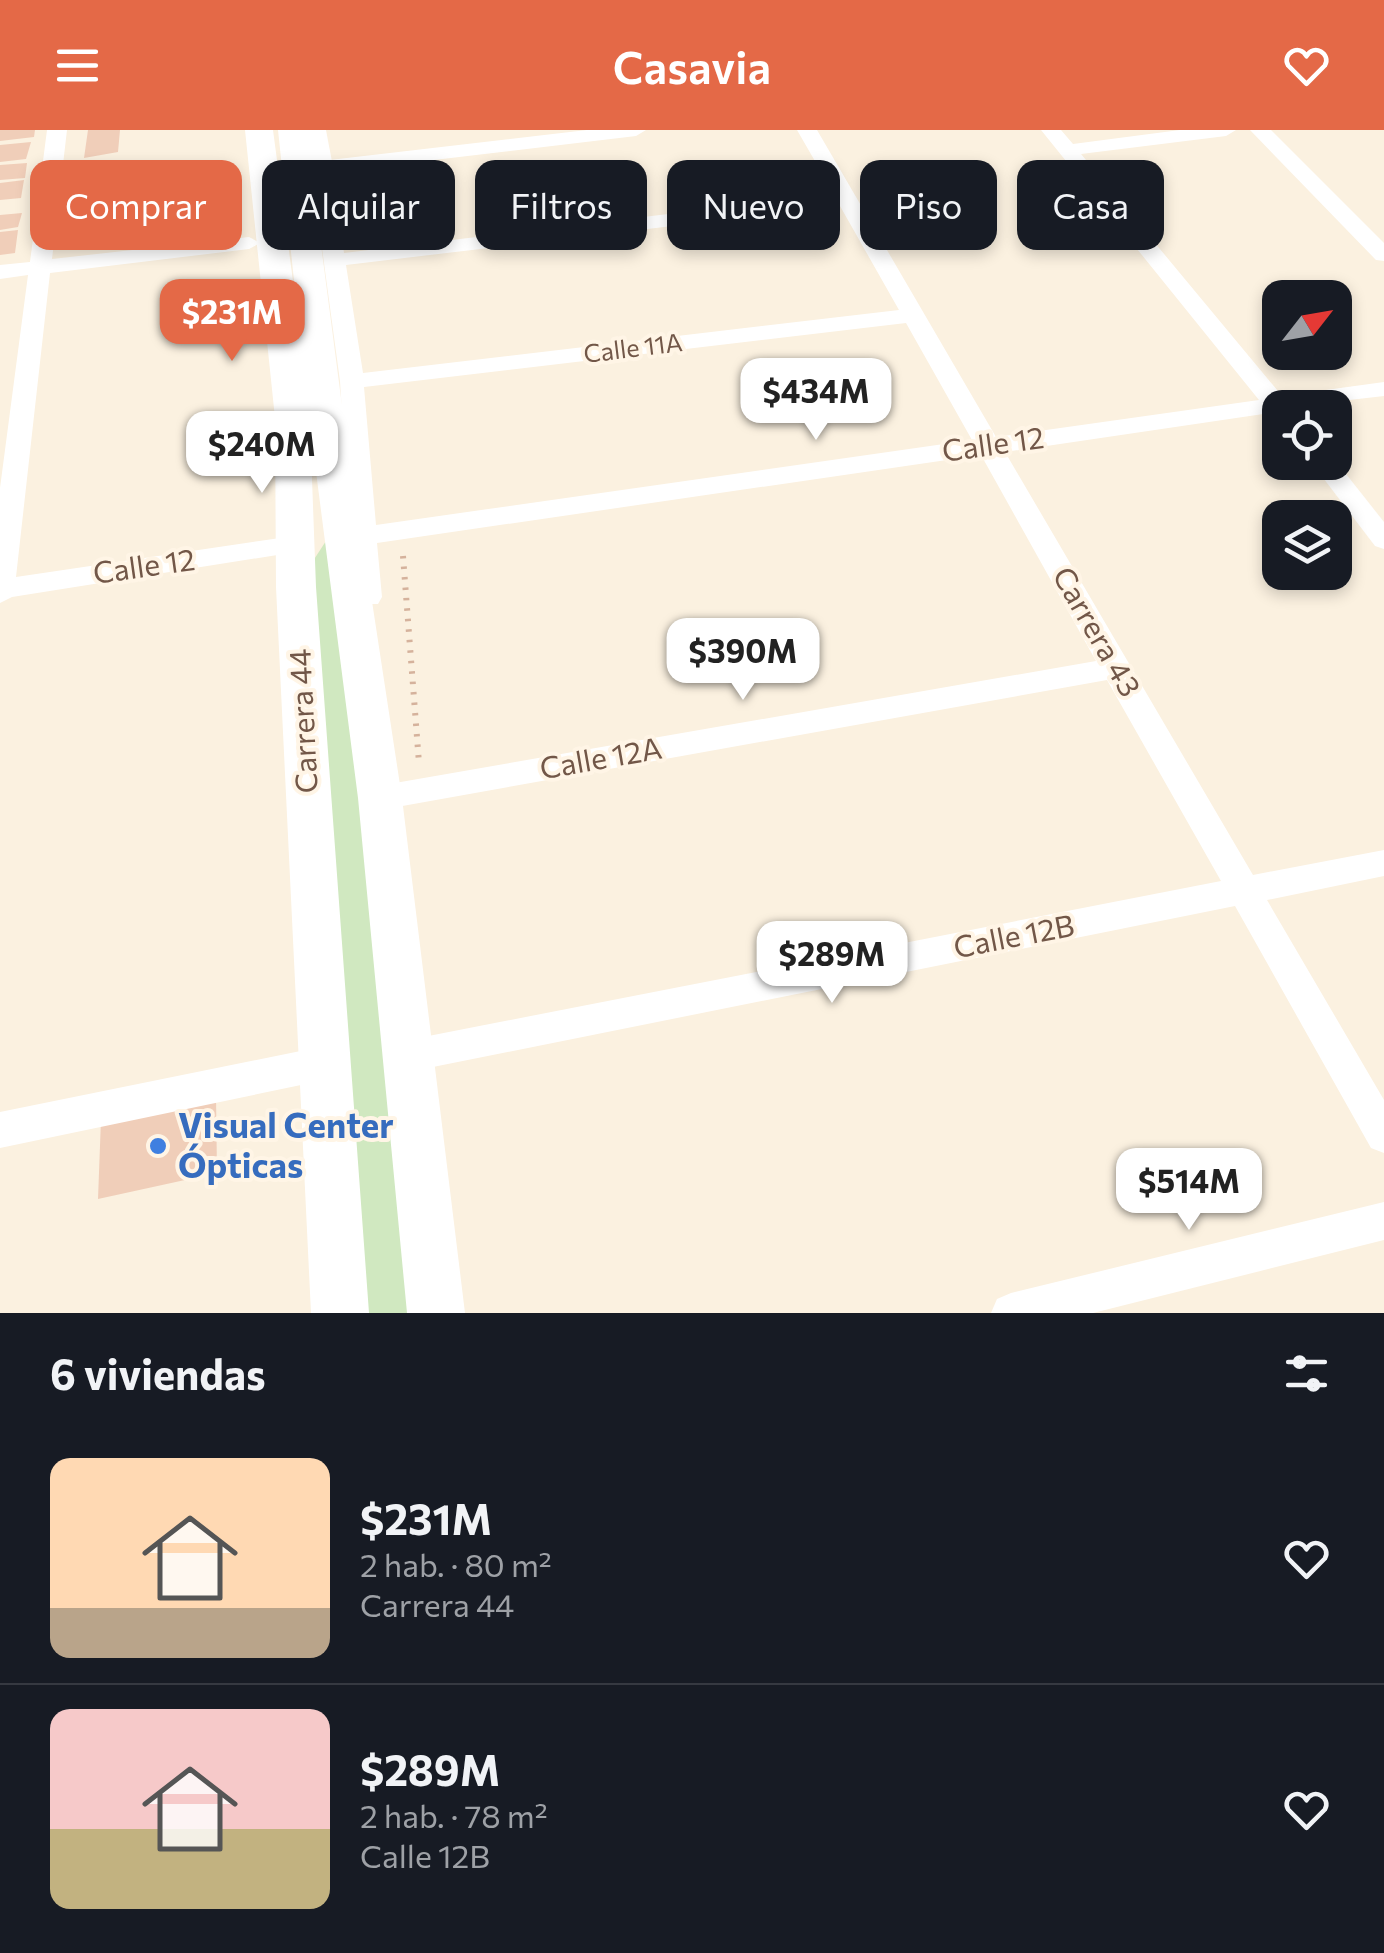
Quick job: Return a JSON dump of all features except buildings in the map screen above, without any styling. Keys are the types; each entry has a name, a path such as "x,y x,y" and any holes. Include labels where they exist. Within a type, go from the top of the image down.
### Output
{"main road":[{"path":"241,130 249,243 292,567"},
{"name":"Carrera 44","path":"259,130 322,394 401,794 408,1056 436,1313"},
{"name":"Carrera 44","path":"292,130 322,394 299,545 292,567 340,1313"}],"street":[{"path":"0,590 58,130"},
{"path":"314,130 320,160"},
{"path":"381,160 636,130"},
{"name":"Carrera 43","path":"807,130 1384,1134"},
{"path":"1051,130 1264,390"},
{"path":"1069,150 1226,130"},
{"path":"1260,130 1384,255"},
{"path":"338,260 847,199"},
{"path":"0,272 249,243"},
{"name":"Carrera 44","path":"336,250 322,394 364,536 401,794"},
{"name":"Calle 11A","path":"322,394 914,316"},
{"name":"Calle 12","path":"1352,394 1384,389"},
{"name":"Calle 12","path":"364,536 1262,409"},
{"path":"1337,480 1384,540"},
{"name":"Calle 12","path":"0,590 292,567"},
{"name":"Calle 12A","path":"401,794 1116,668"},
{"name":"Calle 12B","path":"408,1056 1384,863"},
{"path":"0,1130 325,1064"},
{"path":"1011,1313 1384,1221"}],"path":[{"path":"401,794 402,530"}],"green space":[{"path":"326,541 436,1313 340,1313 296,587"}],"place":[{"name":"Visual Center Ópticas","path":"158,1146"}]}
